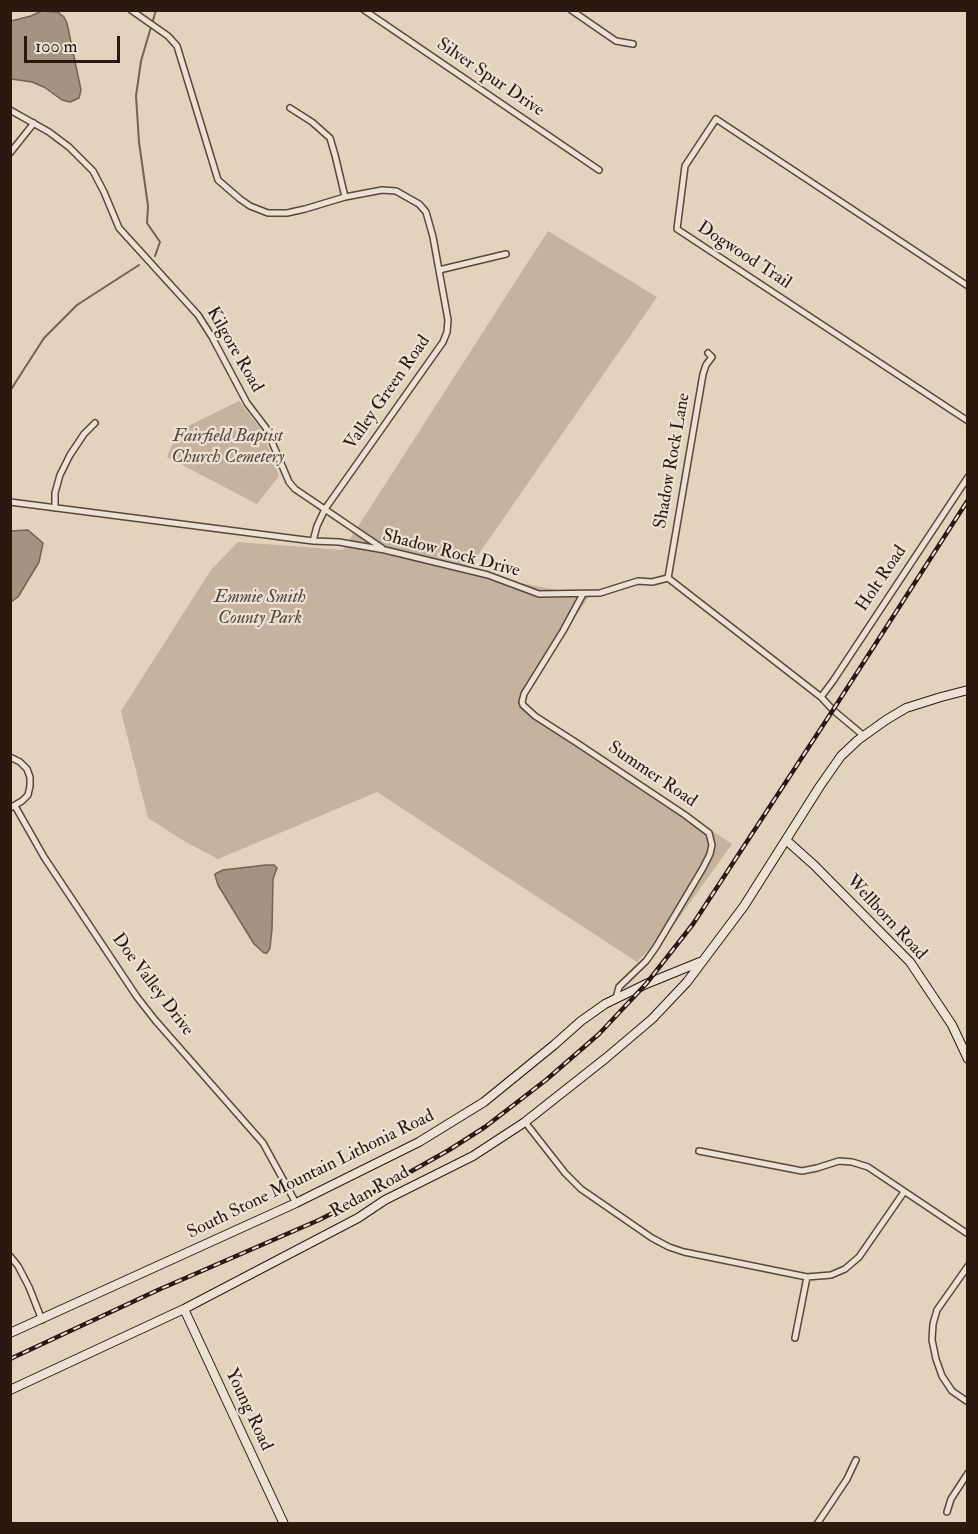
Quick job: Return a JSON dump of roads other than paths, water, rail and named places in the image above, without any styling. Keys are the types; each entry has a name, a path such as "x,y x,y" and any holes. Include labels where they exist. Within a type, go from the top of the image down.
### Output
{"main road":[{"name":"South Stone Mountain Lithonia Road","path":"10,1333 392,1157 484,1102 581,1021 616,998 701,962 744,906 841,756 864,736 906,708 968,690"},
{"name":"Wellborn Road","path":"786,840 814,865 910,962 952,1024 968,1059"},
{"name":"Redan Road","path":"10,1390 184,1309 358,1218 394,1195 469,1158 525,1122 606,1058 652,1019 680,990 701,962"},
{"name":"Young Road","path":"184,1309 284,1524"}],"street":[{"name":"Valley Green Road","path":"131,10 168,36 177,46 218,180 250,206 268,213 287,213 345,197 382,190 396,191 409,197 420,204 426,212 433,237 448,320 447,332 443,342 325,509 316,526 313,541"},
{"name":"Silver Spur Drive","path":"364,10 599,170"},
{"path":"571,10 616,41 633,44"},
{"path":"290,108 312,122 330,138 345,197"},
{"name":"Kilgore Road","path":"10,110 49,132 69,147 93,171 105,192 119,228 198,315 212,337 247,403 266,428 289,482 295,489 385,550"},
{"name":"Dogwood Trail","path":"968,286 716,118 685,166 677,230 968,421"},
{"path":"10,153 34,123"},
{"path":"439,270 506,254"},
{"name":"Shadow Rock Lane","path":"668,578 703,374 712,357 708,353"},
{"path":"55,508 55,493 60,475 70,454 95,423"},
{"name":"Holt Road","path":"821,697 968,477"},
{"name":"Shadow Rock Drive","path":"10,502 313,541 339,542 385,550 488,575 539,594 600,593 638,581 652,582 668,578"},
{"path":"668,578 821,697 864,736"},
{"name":"Summer Road","path":"583,594 563,632 524,694 523,705 535,716 685,815 709,833 712,845 703,868 656,947 619,987 616,998"},
{"name":"Doe Valley Drive","path":"10,758 24,765 30,777 28,795 13,807 44,857 137,997 263,1143 296,1203"},
{"path":"525,1122 565,1173 581,1189 669,1248 807,1277 831,1275 845,1269 859,1257 904,1192"},
{"path":"699,1151 802,1171 839,1161 852,1161 868,1167 968,1234"},
{"path":"10,1257 29,1287 42,1320"},
{"path":"968,1266 937,1310 932,1340 942,1376 952,1392 968,1402"},
{"path":"795,1338 807,1277"},
{"path":"817,1524 847,1479 856,1460"},
{"path":"947,1512 951,1499 968,1473"}],"waterway":[{"path":"155,256 160,242 147,223 148,206 139,142 136,96 141,61 156,10"},
{"path":"10,391 44,338 77,305 139,265"}],"railway":[{"path":"10,1359 158,1290 319,1220 378,1190 485,1127 546,1080 599,1034 646,984 693,924 968,500"}],"park label":[{"name":"Fairfield Baptist Church Cemetery","path":"228,447"},
{"name":"Emmie Smith County Park","path":"260,608"}]}
